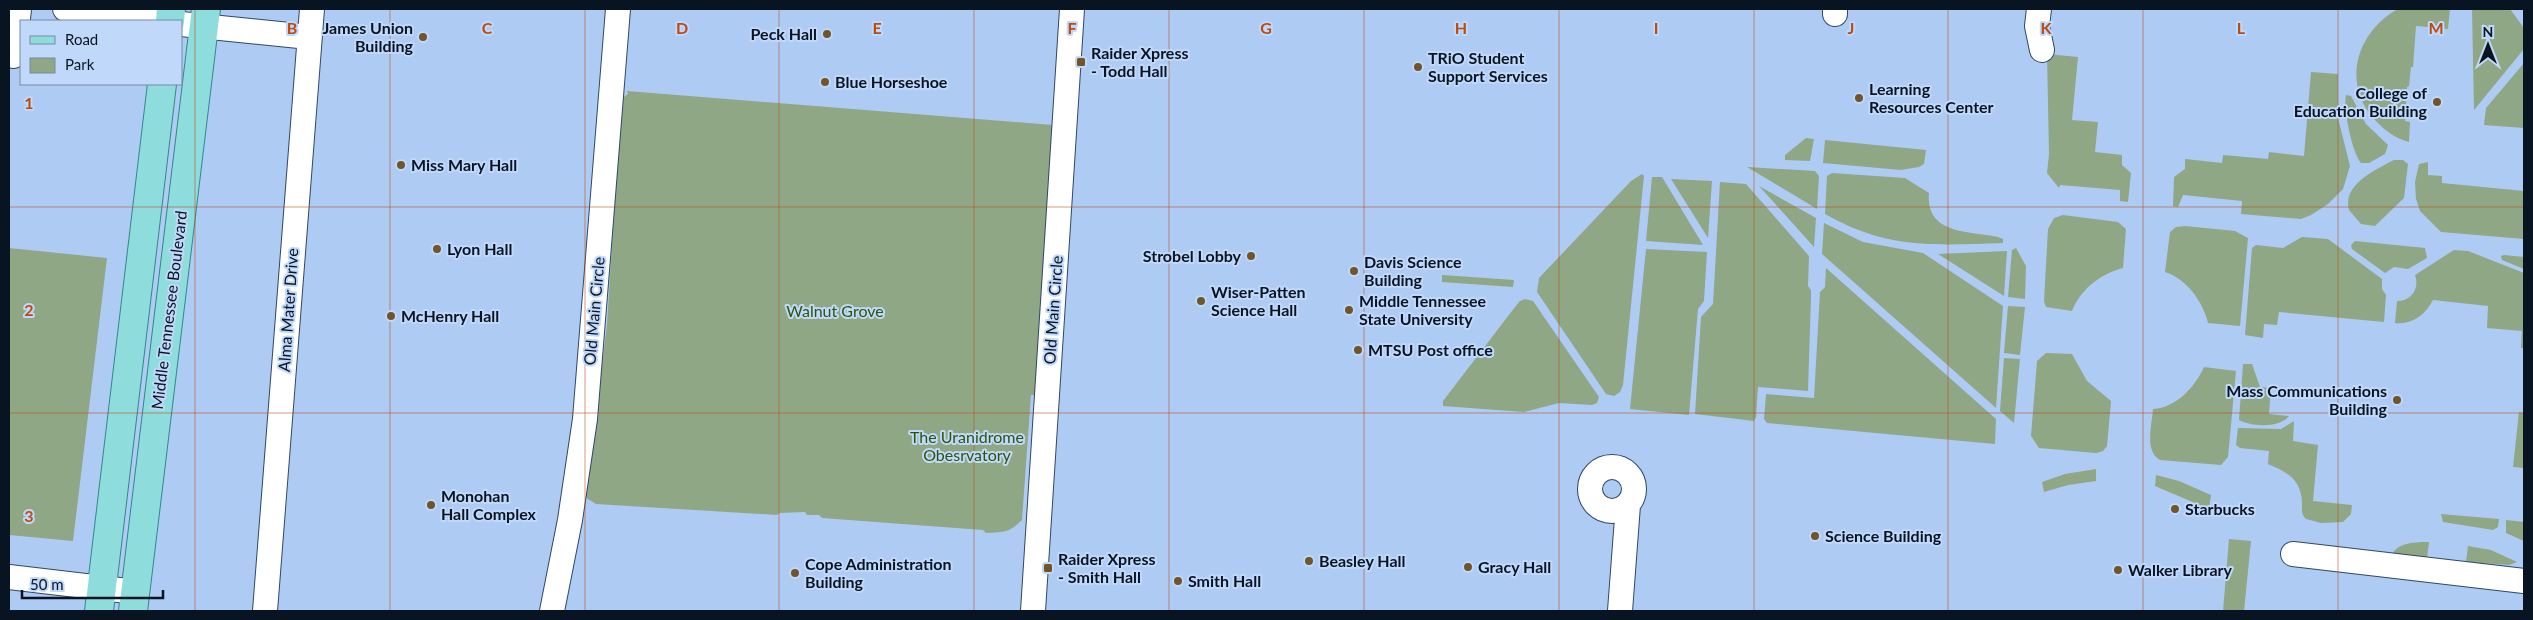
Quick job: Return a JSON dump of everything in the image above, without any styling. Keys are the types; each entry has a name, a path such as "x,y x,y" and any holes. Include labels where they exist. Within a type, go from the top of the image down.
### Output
{"main road":[{"name":"Middle Tennessee Boulevard","path":"134,601 197,20"},
{"name":"Middle Tennessee Boulevard","path":"100,599 162,85"}],"street":[{"path":"14,56 19,9"},
{"path":"66,9 152,20"},
{"name":"Alma Mater Drive","path":"265,611 312,9"},
{"name":"Old Main Circle","path":"552,611 570,520 584,419 618,9"},
{"name":"Old Main Circle","path":"1033,611 1072,9"},
{"path":"2039,9 2038,26 2042,50"},
{"path":"197,20 309,37"},
{"path":"1620,611 1628,505"},
{"path":"2293,554 2524,581"},
{"path":"9,577 100,599 134,601"}],"green space":[{"path":"2398,9 2450,9 2448,29 2416,26 2413,67 2411,67 2409,86 2407,87 2405,121 2410,122 2409,142 2386,131 2367,111 2360,95 2357,79 2358,62 2362,47 2371,32 2383,19"},
{"path":"2472,9 2510,9 2524,28 2524,49 2474,110"},
{"path":"2047,54 2078,57 2072,120 2098,122 2095,152 2122,155 2122,165 2131,173 2128,202 2120,201 2120,190 2060,185 2059,188 2047,173 2049,154"},
{"path":"2524,63 2524,128 2484,125 2486,108"},
{"path":"2311,72 2338,74 2338,118 2350,166 2343,189 2328,204 2301,219 2241,214 2242,201 2183,195 2178,207 2173,206 2174,177 2185,169 2185,159 2222,163 2223,155 2268,159 2269,152 2304,156"},
{"name":"Walnut Grove","path":"627,91 1053,125 1036,395 1031,395 1022,520 1006,531 986,533 983,530 822,518 819,515 807,515 805,512 779,513 777,515 596,504 585,497 607,325 621,99 628,94"},
{"path":"2346,95 2351,96 2366,124 2388,145 2385,154 2369,163 2361,163 2354,150 2347,120"},
{"path":"1806,138 1814,139 1810,161 1785,160 1785,155"},
{"path":"1825,140 1926,150 1924,164 1919,167 1901,170 1823,163"},
{"path":"2394,160 2403,160 2408,164 2404,198 2375,226 2361,224 2349,210 2348,201 2351,192 2370,173"},
{"path":"2428,162 2428,175 2442,176 2442,183 2524,191 2524,239 2441,232 2420,211 2416,199 2415,182 2419,164"},
{"path":"1747,167 1815,171 1819,176 1817,209"},
{"path":"1832,173 1905,178 1929,193 1930,207 1934,217 1942,224 1963,232 1998,237 2003,239 2003,243 1912,243 1891,240 1848,226 1825,214 1827,176"},
{"path":"1642,174 1644,176 1623,385 1620,392 1614,396 1606,394 1537,292 1539,278 1631,181"},
{"path":"1652,177 1662,177 1703,245 1646,241"},
{"path":"1671,179 1712,181 1708,238"},
{"path":"1720,182 1746,184 1809,256 1808,286 1811,290 1811,297 1808,391 1758,387 1756,417 1754,421 1695,414 1701,317 1713,304"},
{"path":"1759,186 1816,218 1814,247"},
{"path":"2063,215 2118,222 2126,229 2123,268 2099,278 2086,289 2072,311 2046,307 2044,301 2048,229 2054,218"},
{"path":"1824,223 1863,242 1923,253 2003,306 1996,408 1822,254"},
{"path":"2185,226 2235,231 2248,238 2240,326 2208,323 2206,315 2193,292 2173,275 2165,272 2170,232 2176,227"},
{"path":"2302,237 2328,239 2382,279 2382,289 2386,295 2384,322 2279,312 2277,325 2264,324 2263,338 2245,335 2252,248 2256,245 2283,248"},
{"path":"2355,241 2425,248 2427,258 2408,269 2394,267 2385,273 2352,249 2351,245"},
{"path":"9,248 107,258 73,541 9,535"},
{"path":"2016,248 2026,266 2025,299 2008,297 2012,250"},
{"path":"1646,249 1707,252 1704,301 1698,309 1689,415 1630,409"},
{"path":"2454,250 2468,251 2524,273 2524,348 2521,348 2522,331 2487,328 2488,306 2433,300 2417,318 2412,321 2395,323 2397,301 2406,299 2413,293 2416,285 2415,275"},
{"path":"2007,251 2004,296 1938,254"},
{"path":"2501,256 2524,257 2524,269 2502,260"},
{"path":"1826,268 1996,419 1995,444 1767,423 1764,419 1766,394 1814,398 1820,292 1825,287"},
{"path":"1442,275 1514,280 1513,287 1442,282"},
{"path":"1525,299 1533,301 1599,397 1597,403 1592,405 1559,403 1524,412 1443,406 1443,401 1515,307 1520,301"},
{"path":"2008,306 2025,307 2020,355 2004,353"},
{"path":"2046,353 2072,354 2087,381 2111,401 2107,446 2103,451 2096,453 2039,448 2031,436 2037,361"},
{"path":"2004,358 2020,359 2014,423 2000,411"},
{"path":"2243,364 2252,364 2260,387 2271,388 2269,414 2289,416 2285,420 2279,423 2258,425 2239,420"},
{"path":"2204,367 2236,371 2228,457 2221,465 2160,460 2155,456 2150,444 2153,409 2161,408 2177,401 2190,389"},
{"path":"2519,412 2524,413 2524,468 2513,467"},
{"path":"2294,421 2293,441 2318,445 2313,501 2352,505 2351,514 2343,522 2321,523 2306,519 2303,514 2301,496 2296,483 2287,474 2268,464 2269,451 2240,448 2236,445 2238,428 2281,429"},
{"path":"2096,469 2096,481 2068,485 2044,492 2042,482 2065,474"},
{"path":"2156,475 2179,481 2211,495 2209,509 2155,486"},
{"path":"2441,514 2499,519 2498,527 2493,530 2443,522"},
{"path":"2506,520 2524,522 2524,541 2506,533"},
{"path":"2229,539 2251,541 2244,611 2223,611"},
{"path":"2429,542 2427,558 2392,555 2398,547 2403,545"},
{"path":"2468,546 2491,550 2517,562 2509,565 2466,562"}],"place":[{"name":"Peck Hall","path":"827,34"},
{"name":"James Union Building","path":"423,37"},
{"name":"Raider Xpress - Todd Hall","path":"1081,62"},
{"name":"TRiO Student Support Services","path":"1418,67"},
{"name":"Blue Horseshoe","path":"825,82"},
{"name":"Learning Resources Center","path":"1859,98"},
{"name":"College of Education Building","path":"2437,102"},
{"name":"Miss Mary Hall","path":"401,165"},
{"name":"Lyon Hall","path":"437,249"},
{"name":"Strobel Lobby","path":"1251,256"},
{"name":"Davis Science Building","path":"1354,271"},
{"name":"Wiser-Patten Science Hall","path":"1201,301"},
{"name":"Middle Tennessee State University","path":"1349,310"},
{"name":"McHenry Hall","path":"391,316"},
{"name":"MTSU Post office","path":"1358,350"},
{"name":"Mass Communications Building","path":"2397,400"},
{"name":"Monohan Hall Complex","path":"431,505"},
{"name":"Starbucks","path":"2175,509"},
{"name":"Science Building","path":"1815,536"},
{"name":"Beasley Hall","path":"1309,561"},
{"name":"Gracy Hall","path":"1468,567"},
{"name":"Raider Xpress - Smith Hall","path":"1048,568"},
{"name":"Walker Library","path":"2118,570"},
{"name":"Cope Administration Building","path":"795,573"},
{"name":"Smith Hall","path":"1178,581"}],"park label":[{"name":"The Uranidrome Obesrvatory","path":"967,446"}]}
